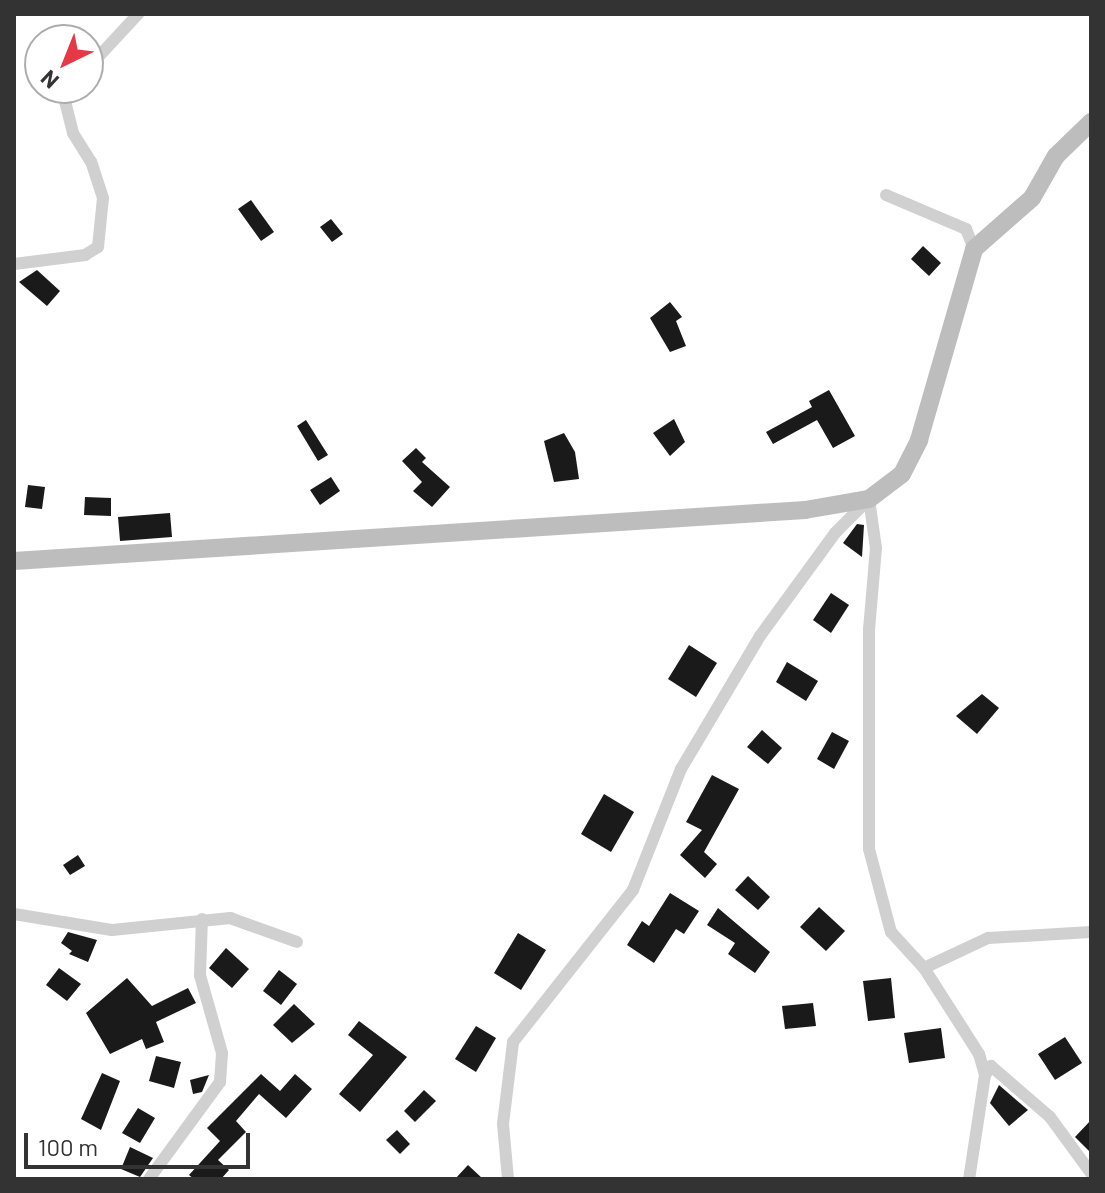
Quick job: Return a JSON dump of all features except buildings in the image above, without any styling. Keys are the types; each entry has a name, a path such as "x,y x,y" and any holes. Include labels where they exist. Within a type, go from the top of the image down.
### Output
{"street":[{"path":"104,51 138,14"},
{"path":"14,264 85,255 98,247 103,198 91,162 73,133 66,104"},
{"path":"508,1179 503,1124 513,1042 633,890 681,769 760,636 835,533 869,499 902,474 919,440 974,249 1032,198 1056,156 1091,122"},
{"path":"886,195 966,229 974,249"},
{"path":"14,561 805,510 869,499"},
{"path":"869,499 876,548 869,630 869,849 891,932 924,968 979,1054 985,1075 969,1179"},
{"path":"14,914 112,930 230,918 297,942"},
{"path":"149,1179 220,1082 222,1053 200,975 202,919"},
{"path":"924,968 988,938 1091,932"},
{"path":"985,1075 991,1066 1050,1117 1091,1173"}]}
